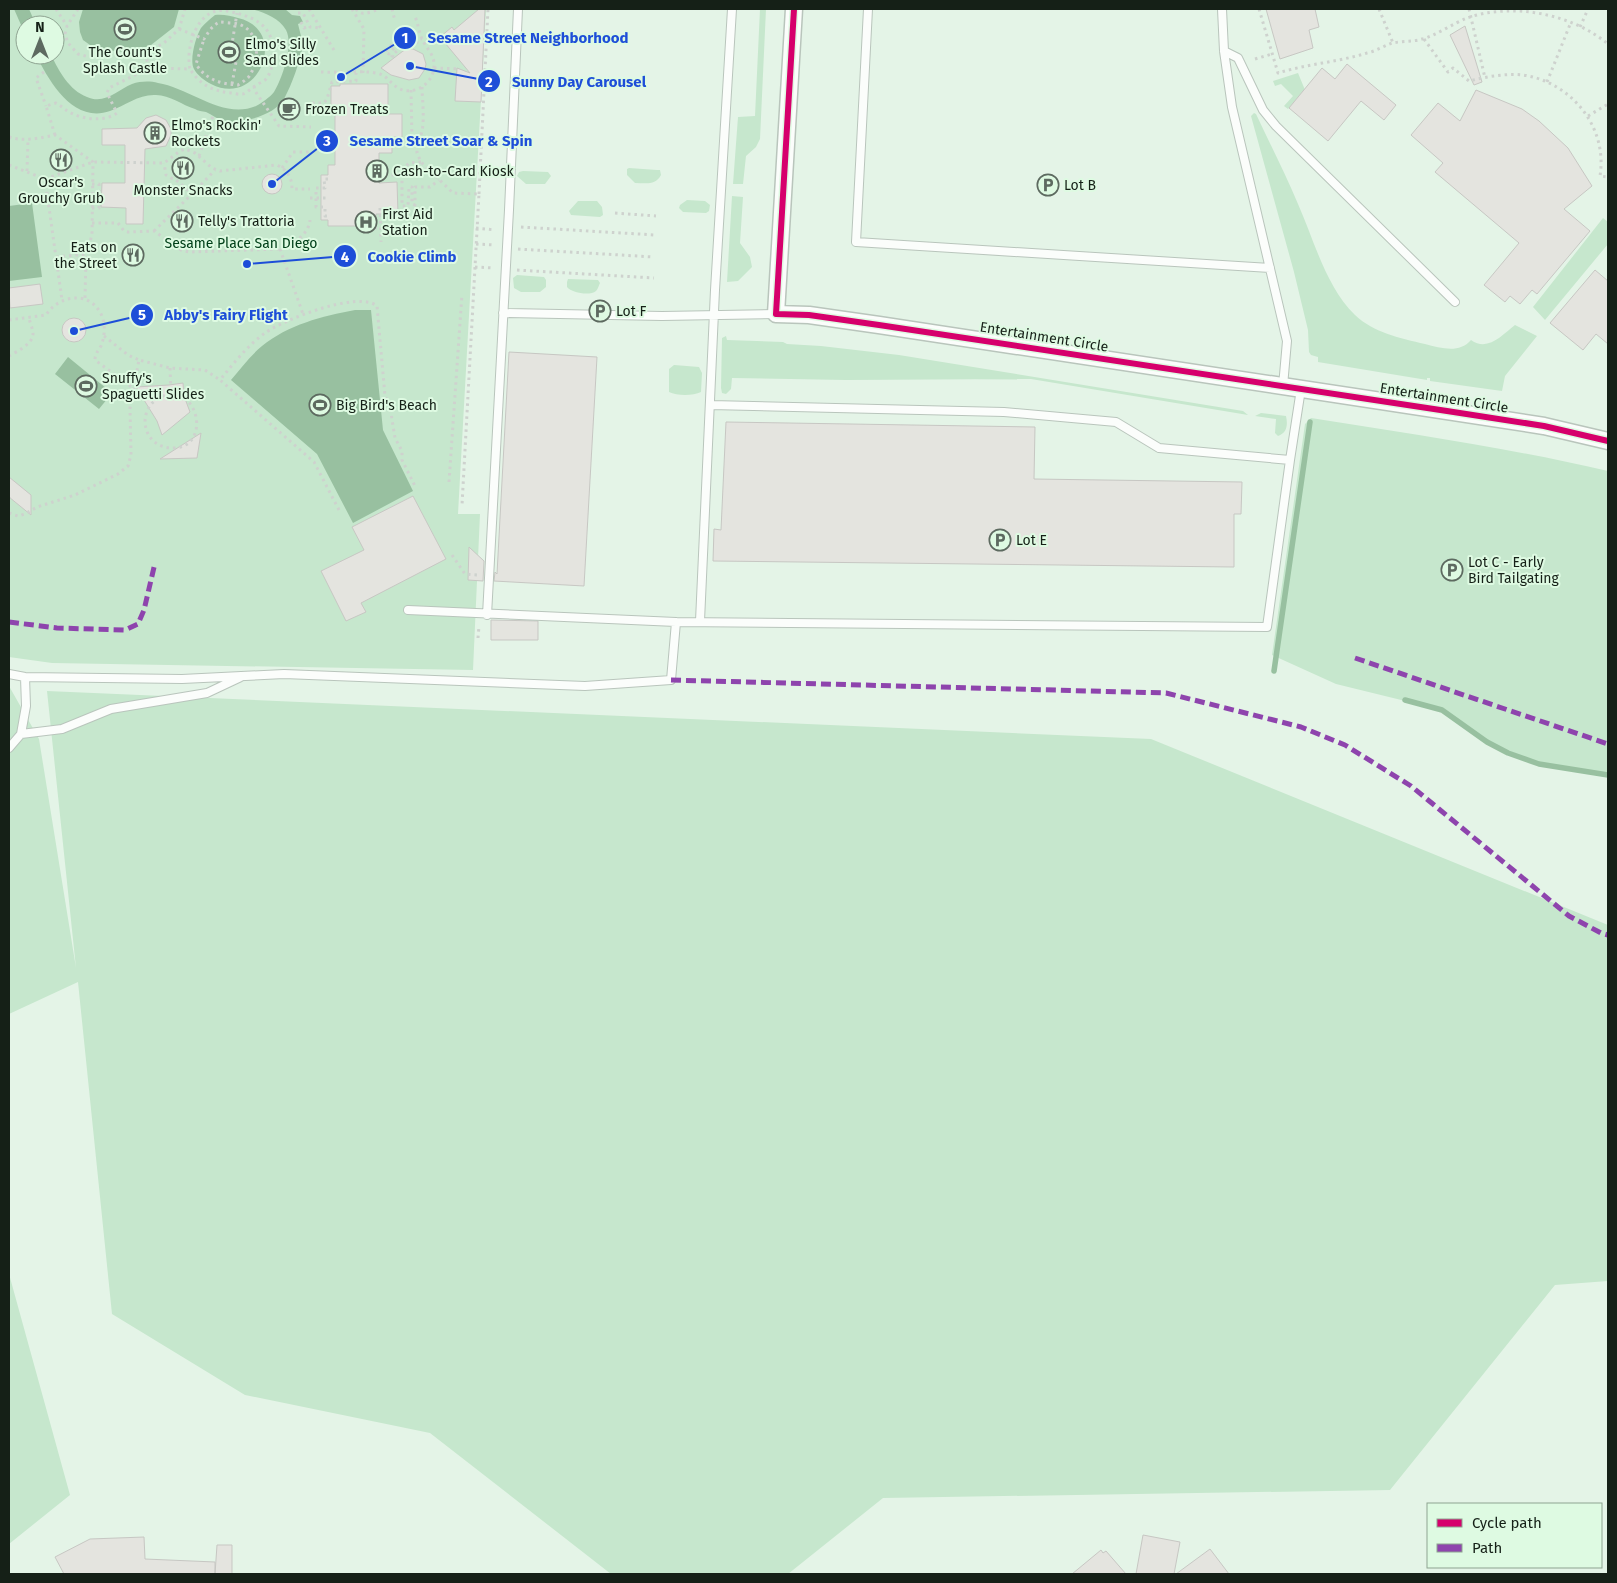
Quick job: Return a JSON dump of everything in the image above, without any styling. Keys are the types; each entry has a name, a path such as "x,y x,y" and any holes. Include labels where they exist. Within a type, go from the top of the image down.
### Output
{"street":[{"path":"776,314 794,9"},
{"name":"Entertainment Circle","path":"776,314 809,315 879,324 1544,426 1608,441"}],"lane":[{"path":"487,614 518,9"},
{"path":"700,621 732,9"},
{"path":"868,9 856,242 1270,268"},
{"path":"1222,9 1224,51 1235,122 1287,340 1283,386"},
{"path":"1224,51 1238,58 1262,110 1276,126 1455,302"},
{"path":"503,313 662,316 776,314"},
{"path":"408,610 676,622 1267,627 1301,389"},
{"path":"711,405 1004,412 1116,422 1159,448 1290,460"},
{"path":"9,674 25,677 182,679 284,674 585,686 670,680 676,622"},
{"path":"21,734 62,729 112,709 207,693 244,675"},
{"path":"9,748 21,734 26,706 25,677"}],"path":[{"path":"56,9 67,26"},
{"path":"78,9 67,26 65,34 68,43 78,54 89,57 99,54 128,56 145,53 164,43 179,29 184,9"},
{"path":"219,9 257,20 268,30 273,43 273,63 267,79 243,94 221,92 208,87 195,77 188,62 193,36 197,27 204,18 219,9"},
{"path":"310,9 334,50"},
{"path":"352,9 364,29 363,73"},
{"path":"356,9 363,14 377,9"},
{"path":"392,9 395,21"},
{"path":"462,505 488,9"},
{"path":"1259,9 1278,73 1367,53 1393,43 1424,39 1471,17 1519,10 1571,22 1598,36 1608,44"},
{"path":"1379,9 1393,43"},
{"path":"1469,9 1485,78"},
{"path":"1580,27 1588,9"},
{"path":"232,44 237,13"},
{"path":"298,14 303,14 309,26"},
{"path":"321,72 379,74 398,88 411,90 422,87 429,82 433,74 433,57 422,39 415,16"},
{"path":"220,22 235,24 250,30 255,40 256,60 250,77 238,85 221,84 201,72 196,64 204,39 210,29 220,22"},
{"path":"301,22 304,28 309,26 321,28"},
{"path":"1547,82 1571,22"},
{"path":"179,29 204,39"},
{"path":"394,57 392,56 399,49 409,45 416,46 417,42 402,43 389,54 385,52 394,43 404,39 422,39"},
{"path":"1424,39 1448,72 1453,68 1469,81 1521,75 1547,82 1569,95 1588,116 1600,148 1602,168 1600,176 1608,177"},
{"path":"232,84 236,62 234,59 237,49 232,44 226,43 222,54 234,59"},
{"path":"145,53 149,68"},
{"path":"1255,59 1272,54"},
{"path":"256,60 273,63"},
{"path":"46,106 56,103 68,111 93,119 108,118 116,113 107,93 109,88 149,68 190,69"},
{"path":"434,68 460,69"},
{"path":"44,72 36,78 55,135 93,162"},
{"path":"312,103 324,103 328,100 332,82 356,81 356,73"},
{"path":"208,87 214,80"},
{"path":"254,86 255,91 276,123 283,127 311,127"},
{"path":"422,87 423,127 417,142 417,153 421,162 453,193 479,194"},
{"path":"411,90 412,138 417,142"},
{"path":"1588,116 1608,104"},
{"path":"199,156 214,116"},
{"path":"9,137 16,140 28,140 55,135"},
{"path":"27,171 28,140"},
{"path":"9,165 45,179 93,162 164,163 185,149 195,152 215,170 261,168 271,165 282,168 290,177 292,189 310,189"},
{"path":"282,168 293,152 311,152"},
{"path":"85,300 86,249 92,240 93,162"},
{"path":"421,162 409,163 402,171 402,206 408,206 408,187 412,187 412,204 415,205 415,187 430,187 438,180"},
{"path":"164,163 166,175 176,179 192,194"},
{"path":"154,231 215,170"},
{"path":"385,174 402,174"},
{"path":"45,179 62,300"},
{"path":"328,179 324,179 324,188 316,188 316,208 324,208 324,216 328,216"},
{"path":"92,184 100,184 99,192 101,192"},
{"path":"310,198 328,198"},
{"path":"92,208 99,208 99,200 101,200"},
{"path":"380,208 381,242"},
{"path":"615,213 656,216"},
{"path":"92,222 118,223 124,231 128,232 154,231 181,250 189,252 280,249 292,245 308,229 310,220"},
{"path":"370,226 370,228 381,228"},
{"path":"518,227 655,235"},
{"path":"280,249 302,314"},
{"path":"516,249 654,257"},
{"path":"56,257 86,254"},
{"path":"515,270 654,278"},
{"path":"449,482 462,294"},
{"path":"9,320 46,315 50,308 62,300 76,298 93,304 100,312 104,322 104,336 95,355 95,360 133,388"},
{"path":"220,380 263,334 302,314 354,302 373,303 377,306 385,396 390,407 395,438 402,451 402,460 416,488"},
{"path":"9,356 23,348 33,338 29,318"},
{"path":"104,336 128,355 139,360 170,368 205,370 220,380 314,462 339,510"},
{"path":"9,513 18,516 36,507 75,495 118,474 128,466 131,455 130,408 139,360"},
{"path":"170,368 171,394"},
{"path":"171,394 181,395 187,401 193,408 198,422 197,430 190,442 175,448 166,448 151,439 146,431 144,421 146,411 153,401 171,394"},
{"path":"452,555 465,574 489,576"}],"green space":[{"name":"Sesame Place San Diego","path":"9,9 486,9 458,514 480,514 473,670 52,663 9,657"},
{"path":"760,9 766,9 760,139 756,147 746,156 743,184 733,184 738,117 755,116"},
{"path":"1298,73 1305,90 1288,109 1284,106 1293,96 1281,84 1275,86 1273,81"},
{"path":"1254,113 1288,181 1328,277 1345,304 1362,321 1379,331 1397,337 1450,349 1461,347 1471,340 1483,344 1489,343 1515,325 1537,336 1505,376 1502,391 1430,381 1430,378 1427,378 1427,380 1318,362 1318,357 1311,355 1309,352 1308,330 1294,272 1251,116"},
{"path":"627,169 660,170 661,175 659,179 653,182 635,183 627,175"},
{"path":"519,172 548,172 551,176 545,184 526,184 517,176"},
{"path":"732,196 743,197 740,243 750,257 752,267 738,281 727,282"},
{"path":"687,200 705,201 710,205 709,211 706,213 683,212 679,208 680,205"},
{"path":"578,201 597,201 602,207 603,215 600,217 571,215 569,211"},
{"path":"1603,218 1608,222 1608,244 1545,320 1533,307"},
{"path":"517,275 544,277 546,287 540,292 521,292 514,288 513,278"},
{"path":"568,279 598,280 600,283 597,290 593,293 581,293 567,287"},
{"path":"726,336 727,340 783,342 787,344 899,355 1243,411 1248,415 1031,379 846,380 732,378 731,389 726,394 722,393 721,388 722,338"},
{"path":"674,365 699,367 702,373 701,392 685,395 669,392 669,369"},
{"path":"1261,413 1286,416 1287,425 1285,431 1278,436 1275,433 1276,419 1255,416"},
{"name":"Lot C - Early Bird Tailgating","path":"1311,418 1497,448 1608,471 1608,775 1539,764 1508,753 1487,742 1442,710 1336,684 1272,655 1305,424"},
{"path":"9,686 39,739 76,968 47,691 1151,739 1608,925 1608,1281 1555,1285 1390,1490 883,1498 788,1574 611,1574 430,1433 245,1395 112,1314 78,982 9,1014"},
{"path":"9,1274 70,1495 9,1544"}],"shaded area":[{"path":"14,9 29,9 32,15 17,15"},
{"name":"The Count's Splash Castle","path":"83,9 179,9 174,27 151,45 131,53 100,49 83,40 79,22"},
{"path":"251,9 285,9 292,15 300,16 303,22 298,24 305,43 293,80 284,99 273,110 256,118 230,122 223,121 206,112 161,95 144,96 110,111 97,113 85,111 74,106 64,98 55,88 41,65 57,65 75,90 93,99 111,96 139,82 155,82 170,86 219,106 231,109 244,109 258,105 274,92 286,62 289,44 286,30 279,22 266,14"},
{"name":"Elmo's Silly Sand Slides","path":"215,15 238,18 254,25 262,37 265,51 262,65 254,77 243,86 228,89 211,84 201,78 194,69 192,60 197,37 201,28"},
{"path":"32,203 42,277 9,281 9,206"},
{"name":"Big Bird's Beach","path":"355,310 371,310 383,430 413,491 353,523 317,454 231,380 258,350 283,332 318,318"},
{"name":"Snuffy's Spaguetti Slides","path":"68,357 112,393 99,409 55,374"}],"building":[{"path":"479,9 485,9 481,102 455,101 457,68 470,73 440,37 452,27 454,30"},
{"path":"1266,9 1315,9 1319,27 1309,30 1313,48 1280,59"},
{"path":"1465,26 1482,82 1474,85 1450,35"},
{"path":"413,49 423,54 426,64 419,78 409,80 391,75 381,68 403,51"},
{"path":"1347,64 1396,105 1384,120 1361,101 1328,141 1289,108 1322,68 1335,79"},
{"path":"340,84 388,84 388,114 402,114 402,137 392,137 392,153 379,153 379,183 397,182 398,214 376,214 376,226 328,226 328,220 321,220 321,175 328,175 328,165 335,165 335,108 331,105 331,86 340,86"},
{"path":"1476,90 1522,109 1539,121 1568,148 1592,186 1564,209 1590,231 1537,294 1532,290 1520,304 1510,296 1505,302 1484,285 1519,243 1435,172 1443,163 1411,135 1438,103 1460,121"},
{"path":"156,115 166,120 171,129 171,135 166,146 145,149 143,224 126,224 126,208 101,207 102,183 125,183 125,145 102,145 102,129 137,128 146,118"},
{"path":"272,174 279,177 282,184 279,191 272,194 265,191 262,184 265,177"},
{"path":"1595,270 1608,281 1608,344 1596,334 1583,350 1550,323"},
{"path":"40,284 43,304 10,308 9,288"},
{"path":"74,318 82,322 86,330 82,338 74,342 66,338 62,330 66,322"},
{"path":"509,352 597,357 584,586 494,581 495,572 497,574"},
{"path":"183,383 184,396 190,412 162,435 157,421 136,387"},
{"path":"726,422 1035,427 1034,479 1242,482 1241,514 1234,514 1234,567 713,561 714,529 721,530"},
{"path":"201,433 197,458 160,459"},
{"path":"9,477 31,495 31,515 9,497"},
{"path":"413,496 446,559 361,603 366,612 346,621 321,571 364,550 352,527"},
{"path":"469,547 484,561 483,581 468,580"},
{"path":"491,620 538,621 538,640 491,640"},
{"path":"1143,1535 1180,1542 1174,1574 1136,1574"},
{"path":"144,1537 145,1559 215,1562 215,1574 64,1574 55,1557 90,1539"},
{"path":"217,1545 232,1545 232,1574 215,1574"},
{"path":"1210,1549 1229,1574 1176,1574"},
{"path":"1101,1550 1103,1553 1106,1551 1126,1574 1072,1574"}],"waterway":[{"path":"1274,671 1310,422"},
{"path":"1405,700 1442,710 1487,742 1508,753 1539,764 1608,775"}],"marked path":[{"path":"9,622 57,628 125,630 138,624 144,610 155,563"},
{"path":"1355,658 1608,744"},
{"path":"671,680 1166,693 1301,727 1345,745 1411,786 1569,916 1608,935"}],"cycle path":[{"path":"794,9 776,314 809,315 879,325 1447,411 1544,426 1608,441"}],"place":[{"name":"The Count's Splash Castle","path":"125,29"},
{"name":"Elmo's Silly Sand Slides","path":"229,52"},
{"name":"Sunny Day Carousel","path":"410,66"},
{"name":"Sesame Street Neighborhood","path":"341,77"},
{"name":"Frozen Treats","path":"289,109"},
{"name":"Elmo's Rockin' Rockets","path":"155,133"},
{"name":"Oscar's Grouchy Grub","path":"61,160"},
{"name":"Monster Snacks","path":"183,168"},
{"name":"Cash-to-Card Kiosk","path":"377,171"},
{"name":"Sesame Street Soar & Spin","path":"272,184"},
{"name":"Lot B","path":"1048,185"},
{"name":"Telly's Trattoria","path":"182,221"},
{"name":"First Aid Station","path":"366,222"},
{"name":"Eats on the Street","path":"133,255"},
{"name":"Cookie Climb","path":"247,264"},
{"name":"Lot F","path":"600,311"},
{"name":"Abby's Fairy Flight","path":"74,331"},
{"name":"Snuffy's Spaguetti Slides","path":"86,386"},
{"name":"Big Bird's Beach","path":"320,405"},
{"name":"Lot E","path":"1000,540"},
{"name":"Lot C - Early Bird Tailgating","path":"1452,570"}]}
